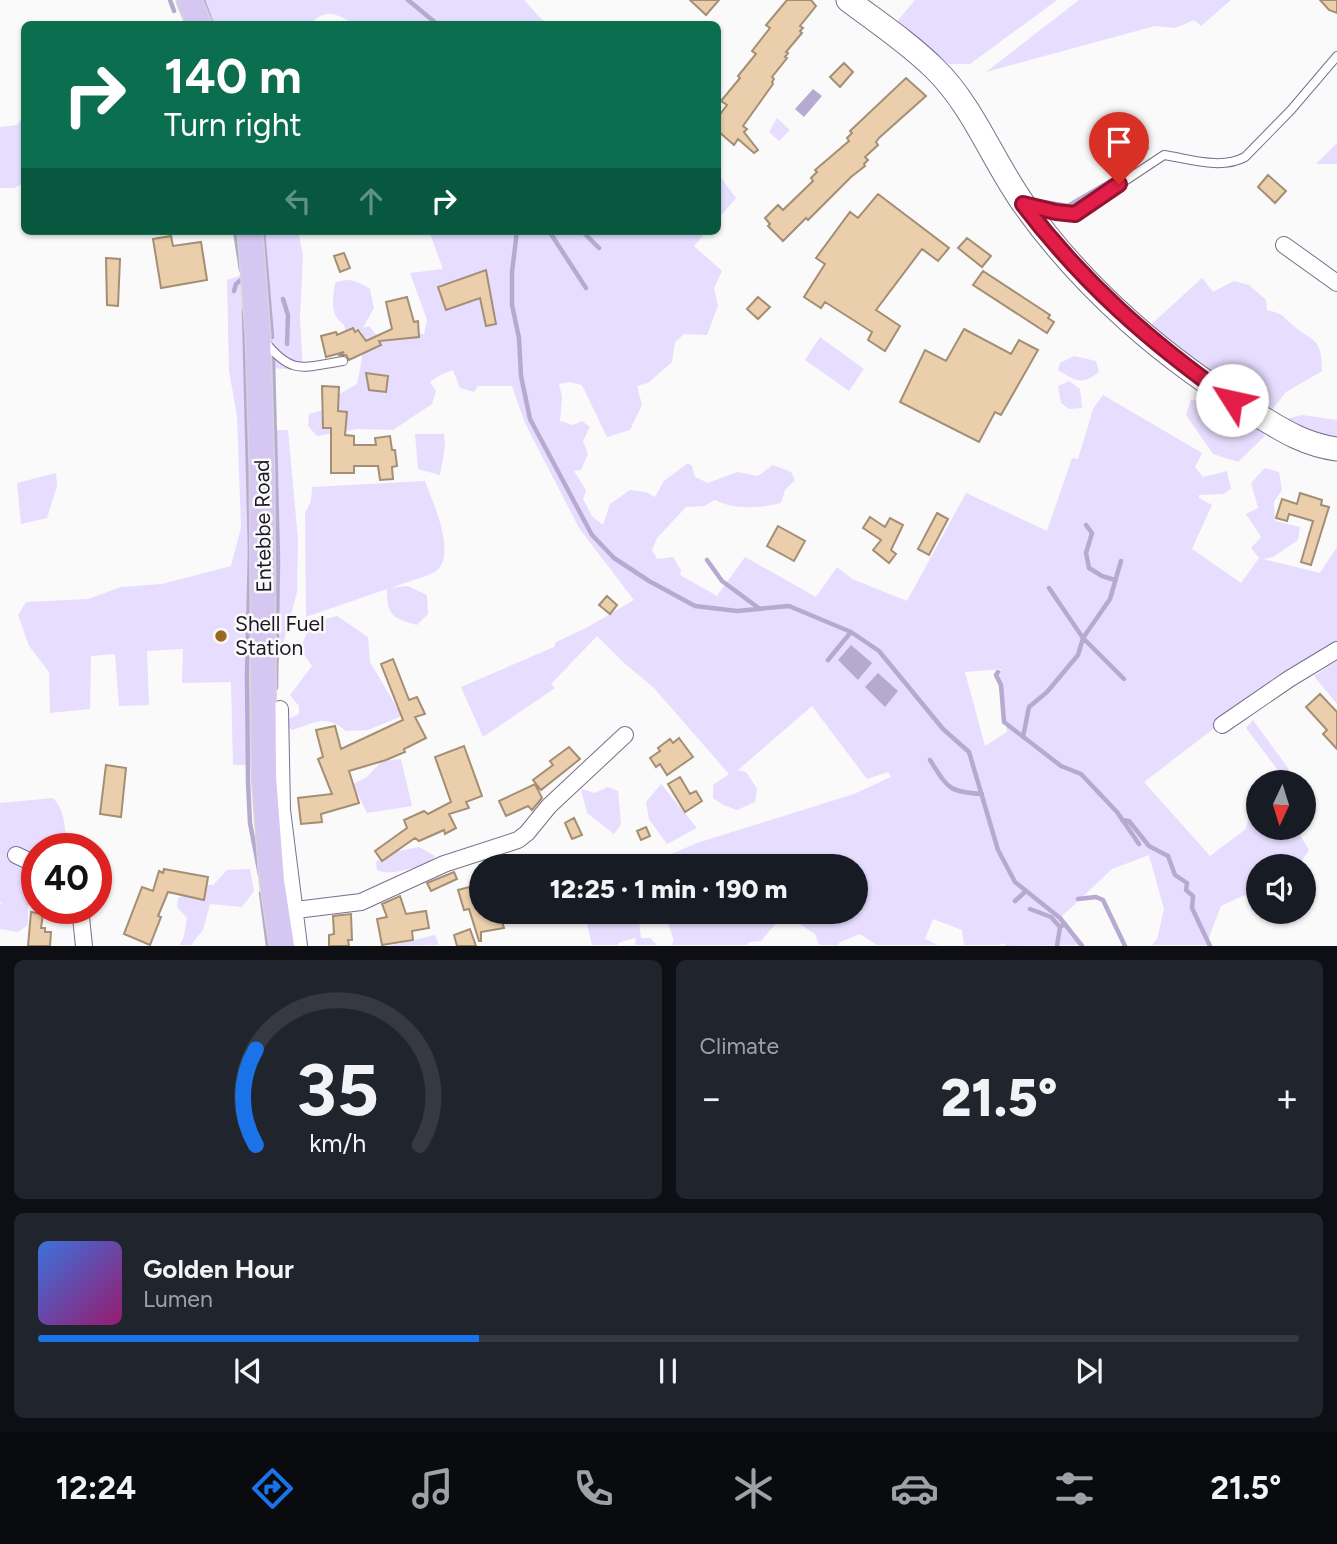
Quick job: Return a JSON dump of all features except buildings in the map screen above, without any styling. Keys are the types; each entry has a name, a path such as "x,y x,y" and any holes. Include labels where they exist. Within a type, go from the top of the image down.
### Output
{"main road":[{"path":"190,0 198,21"},
{"name":"Entebbe Road","path":"250,235 258,335 264,601 264,777 272,881 282,946"}],"street":[{"path":"848,0 936,70 955,93 1023,204 1064,256 1132,323 1180,363 1232,400 1298,439 1312,445 1337,449"},
{"path":"1284,245 1337,283"},
{"path":"1222,725 1337,650"},
{"path":"280,709 282,810 299,946"},
{"path":"296,910 361,902 443,864 519,840 556,798 625,735"},
{"path":"16,855 21,857"},
{"path":"81,924 83,946"}],"lane":[{"path":"1023,204 1075,214 1164,155 1221,164 1237,162 1291,110 1337,56"},
{"path":"258,335 288,365 298,368 343,361"}],"shaded area":[{"path":"200,0 524,0 543,21 350,21 327,14 313,21 207,21"},
{"path":"915,0 1057,0 970,64 949,64 894,25"},
{"path":"1079,0 1231,0 1201,26 1194,20 1175,28 1155,26 986,72"},
{"path":"813,89 822,96 804,117 795,109"},
{"path":"777,118 790,130 779,141 769,132"},
{"path":"21,120 21,184 14,188 0,188 0,127 17,125"},
{"path":"1337,143 1337,164 1316,164"},
{"path":"721,178 736,198 721,216"},
{"path":"264,235 299,235 303,255 300,318 303,370 271,368"},
{"path":"430,235 704,235 694,246 722,271 714,288 718,306 707,335 684,334 675,342 672,362 648,383 637,386 642,405 630,430 607,437 582,385 569,382 559,384 562,397 560,421 573,425 582,421 590,427 583,441 588,454 581,470 574,471 586,490 583,499 592,516 603,525 610,504 630,490 646,492 655,497 664,481 688,463 692,466 695,477 708,483 737,472 758,476 773,465 791,472 795,480 785,490 781,503 748,507 715,500 704,506 686,507 657,538 652,550 657,559 673,557 681,570 680,575 717,596 745,557 816,597 837,567 852,579 907,601 966,493 1047,531 1072,458 1078,459 1093,409 1103,395 1202,453 1195,467 1203,477 1227,471 1231,489 1224,494 1199,495 1199,498 1212,505 1192,549 1241,583 1259,558 1251,548 1261,537 1246,514 1258,508 1251,483 1265,468 1279,472 1282,490 1274,502 1275,521 1300,527 1298,540 1273,557 1263,559 1320,573 1337,547 1337,645 1293,668 1144,782 1210,856 1246,829 1246,840 1303,840 1309,850 1306,854 1246,854 1246,895 1221,906 1208,940 1210,945 1152,945 1157,939 1164,909 1149,855 1112,869 1060,918 1085,945 964,945 962,930 933,919 925,939 938,945 877,945 860,934 838,945 819,945 815,934 800,924 868,924 868,854 672,854 697,843 854,794 891,777 888,772 867,779 812,706 738,770 746,772 757,789 755,802 737,810 713,798 713,785 729,774 653,687 597,636 551,684 555,688 483,737 461,687 554,647 556,642 634,600 579,528 525,423 512,386 478,386 474,392 460,388 453,370 430,382 436,391 432,404 393,430 357,429 317,436 308,426 309,414 324,410 329,400 357,384 362,358 362,331 351,336 346,335 344,325 334,311 335,283 353,281 370,289 374,308 363,328 369,326 379,338 409,332 424,334 427,320 410,273 443,269","holes":["1002,669 996,675 1001,685 1007,732 985,746 965,672"]},
{"path":"245,274 254,566 249,650 252,765 233,765 231,682 182,683 183,649 147,651 149,705 119,706 115,654 91,656 90,709 50,713 49,672 29,646 18,615 26,602 88,599 121,587 162,584 231,566 241,527 237,416 229,371 227,280"},
{"path":"1202,278 1213,292 1234,281 1249,285 1266,300 1267,310 1281,315 1316,343 1322,371 1286,392 1270,412 1144,331"},
{"path":"820,337 864,369 849,391 805,360"},
{"path":"1074,356 1096,361 1099,372 1088,379 1078,380 1058,370 1060,363"},
{"path":"1069,381 1080,389 1082,408 1069,409 1061,403 1058,386"},
{"path":"1191,400 1202,401 1226,425 1237,428 1252,419 1260,426 1265,436 1238,462 1213,454 1186,415"},
{"path":"1302,415 1337,420 1337,445 1282,420"},
{"path":"274,430 288,430 298,539 297,592 278,663"},
{"path":"415,434 444,434 445,447 440,475 418,469"},
{"path":"56,473 57,486 47,518 21,524 17,483"},
{"path":"425,481 442,529 444,556 441,566 433,573 391,588 407,586 427,595 428,614 417,625 396,617 388,604 387,589 306,617 305,513 311,501 312,487"},
{"path":"337,616 368,637 370,662 402,716 368,730 346,731 333,723 321,721 293,730 285,726 286,720 299,714 299,706 290,695 312,666 300,649 311,623"},
{"path":"851,645 872,663 858,680 838,660"},
{"path":"1337,661 1337,704 1314,676"},
{"path":"878,673 898,691 885,707 865,687"},
{"path":"1253,720 1289,770 1278,770 1246,728"},
{"path":"401,759 412,806 367,813 353,784 367,777 382,761"},
{"path":"661,784 697,828 667,844 649,819 646,802"},
{"path":"608,787 618,791 621,824 614,834 587,813 581,789 595,793"},
{"path":"53,798 63,815 65,829 65,833 21,833 21,924 28,925 18,932 0,929 0,904 3,902 0,902 0,803"},
{"path":"419,847 435,856 432,863 397,872 377,870 376,862 387,853"},
{"path":"250,869 254,891 242,907 210,904 203,930 191,945 180,945 187,918 177,907 178,898 200,885 213,885 227,870"},
{"path":"587,924 639,924 641,938 650,938 657,945 635,945 636,938 617,945 592,945"},
{"path":"668,924 775,924 761,941 746,945 671,945 674,941"},
{"path":"435,935 439,945 389,946"}],"waterway":[{"path":"170,0 174,11"},
{"path":"203,0 211,21"},
{"path":"408,0 433,21"},
{"path":"1032,200 1068,206 1131,169 1147,148"},
{"path":"236,235 241,270"},
{"path":"263,235 272,337"},
{"path":"517,235 512,272 512,305 519,338 521,376 530,419 592,535 614,558 695,606 737,611 789,606 851,632 879,651 943,729 969,752 998,850 1015,882 1060,918 1082,946"},
{"path":"552,235 586,288"},
{"path":"586,235 599,248"},
{"path":"234,291 236,284 242,279"},
{"path":"283,299 288,315 287,344"},
{"path":"244,310 250,550 248,782 250,823 260,875"},
{"path":"273,360 278,560 276,688"},
{"path":"1086,525 1092,533 1086,553 1089,568 1115,580"},
{"path":"707,560 722,581 760,609"},
{"path":"1023,737 1029,707 1047,692 1078,655 1083,638 1110,599 1121,561"},
{"path":"1049,588 1083,638 1124,679"},
{"path":"828,660 851,632"},
{"path":"998,672 996,675 1001,685 1004,722 1061,766 1081,774 1117,812 1139,844"},
{"path":"930,760 950,787 962,792 982,794"},
{"path":"1122,820 1129,821 1149,846 1168,856 1175,875 1187,883 1186,890 1193,896 1192,908 1210,946"},
{"path":"1015,901 1026,891"},
{"path":"261,893 268,946"},
{"path":"1078,899 1096,897 1103,900 1125,946"},
{"path":"1030,909 1051,917 1060,927 1065,924"},
{"path":"1057,946 1060,927"}],"place":[{"name":"Shell Fuel Station","path":"221,636"}],"route":[{"path":"1119,184 1075,214 1023,204 1064,256 1132,323 1180,363 1232,400"}]}
